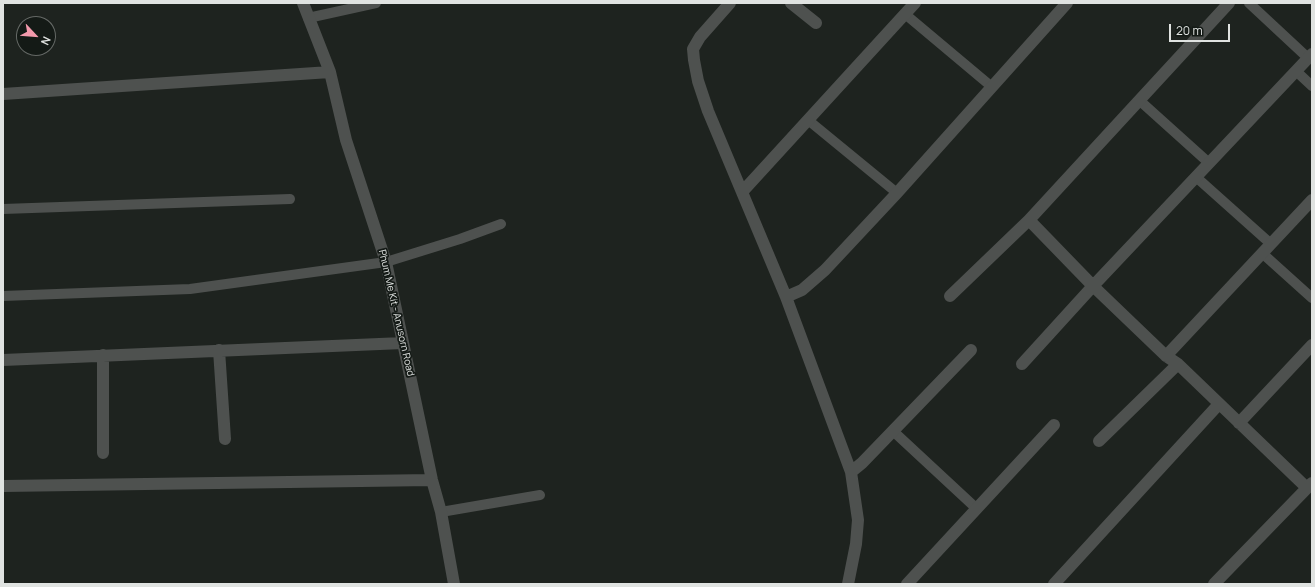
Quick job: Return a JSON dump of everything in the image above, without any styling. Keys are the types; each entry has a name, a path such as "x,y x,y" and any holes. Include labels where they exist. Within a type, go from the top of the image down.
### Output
{"street":[{"name":"Phum Me Kit - Anusorn Road","path":"303,3 330,72 346,140 386,262 432,480 441,512 454,584"},
{"path":"730,3 700,37 693,49 698,81 708,111 743,191 786,297 851,472 858,520 856,544 848,584"},
{"path":"791,3 816,23"},
{"path":"743,191 915,3"},
{"path":"786,297 802,290 825,270 897,193 1067,3"},
{"path":"950,296 1029,220 1229,3"},
{"path":"1022,364 1093,286 1310,56"},
{"path":"3,94 330,72"},
{"path":"1166,356 1312,200"},
{"path":"1029,220 1093,286 1166,356 1178,364 1219,404 1310,486 1214,584"},
{"path":"3,360 403,343"},
{"path":"1240,423 1312,345"},
{"path":"219,350 225,440"},
{"path":"851,472 894,431 971,350"},
{"path":"103,355 103,453"},
{"path":"1099,441 1178,364"},
{"path":"1054,584 1219,404"},
{"path":"907,584 1054,425"},
{"path":"3,486 432,480"}],"lane":[{"path":"308,18 376,3"},
{"path":"1249,3 1310,56"},
{"path":"905,14 992,87"},
{"path":"1296,71 1312,86"},
{"path":"1139,100 1209,163"},
{"path":"808,120 897,193"},
{"path":"1196,177 1271,244"},
{"path":"3,208 290,199"},
{"path":"3,296 190,289 386,262 460,239 501,224"},
{"path":"1262,253 1312,298"},
{"path":"894,431 977,509"},
{"path":"441,512 540,495"}]}
